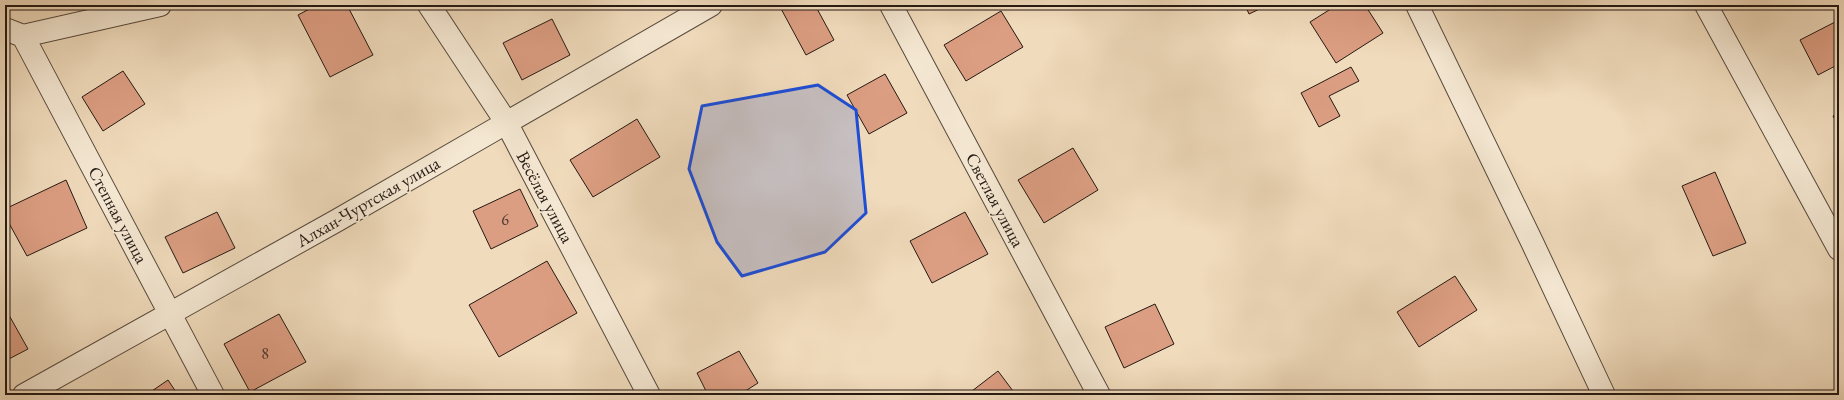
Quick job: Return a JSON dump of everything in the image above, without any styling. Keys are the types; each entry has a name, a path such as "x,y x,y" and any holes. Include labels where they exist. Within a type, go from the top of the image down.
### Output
{"street":[{"path":"14,32 160,5"},
{"name":"Весёлая улица","path":"429,5 506,122 650,395"},
{"name":"Алхан-Чуртская улица","path":"24,395 336,221 711,5"},
{"name":"Светлая улица","path":"890,5 1099,395"},
{"path":"1417,5 1532,242 1604,395"},
{"path":"1706,5 1839,249"},
{"name":"Степная улица","path":"14,32 170,314 213,395"}],"highlighted area":[{"path":"818,85 856,110 866,213 825,252 742,276 717,242 689,169 702,106"}],"building":[{"path":"317,5 347,5 373,55 330,77 298,15"},
{"path":"779,5 815,5 834,40 806,55"},
{"path":"1245,5 1268,5 1249,14"},
{"path":"1337,5 1365,5 1383,33 1336,63 1310,22"},
{"path":"1001,11 1023,47 966,81 944,45"},
{"path":"552,19 570,55 522,80 503,43"},
{"path":"1839,20 1839,64 1818,75 1800,40"},
{"path":"1351,67 1359,81 1329,96 1340,116 1319,127 1301,93"},
{"path":"123,71 145,104 103,131 82,97"},
{"path":"885,74 907,113 869,134 847,95"},
{"path":"1839,112 1839,127 1833,116"},
{"path":"637,119 660,157 593,197 570,160"},
{"path":"1073,148 1098,190 1044,223 1018,180"},
{"path":"1715,172 1746,243 1713,256 1682,186"},
{"path":"66,180 87,228 27,256 5,216 5,209"},
{"path":"520,189 538,226 491,249 473,211"},
{"path":"217,212 235,248 183,273 165,237"},
{"path":"965,212 988,254 932,283 910,241"},
{"path":"547,261 577,313 499,357 469,305"},
{"path":"1455,276 1477,310 1419,347 1397,312"},
{"path":"1155,304 1174,344 1124,368 1105,327"},
{"path":"5,308 28,349 5,361"},
{"path":"279,314 306,362 250,392 224,344"},
{"path":"739,351 758,383 739,395 708,395 697,373"},
{"path":"998,371 1016,395 975,395 972,391"},
{"path":"168,380 178,395 146,395"}]}
